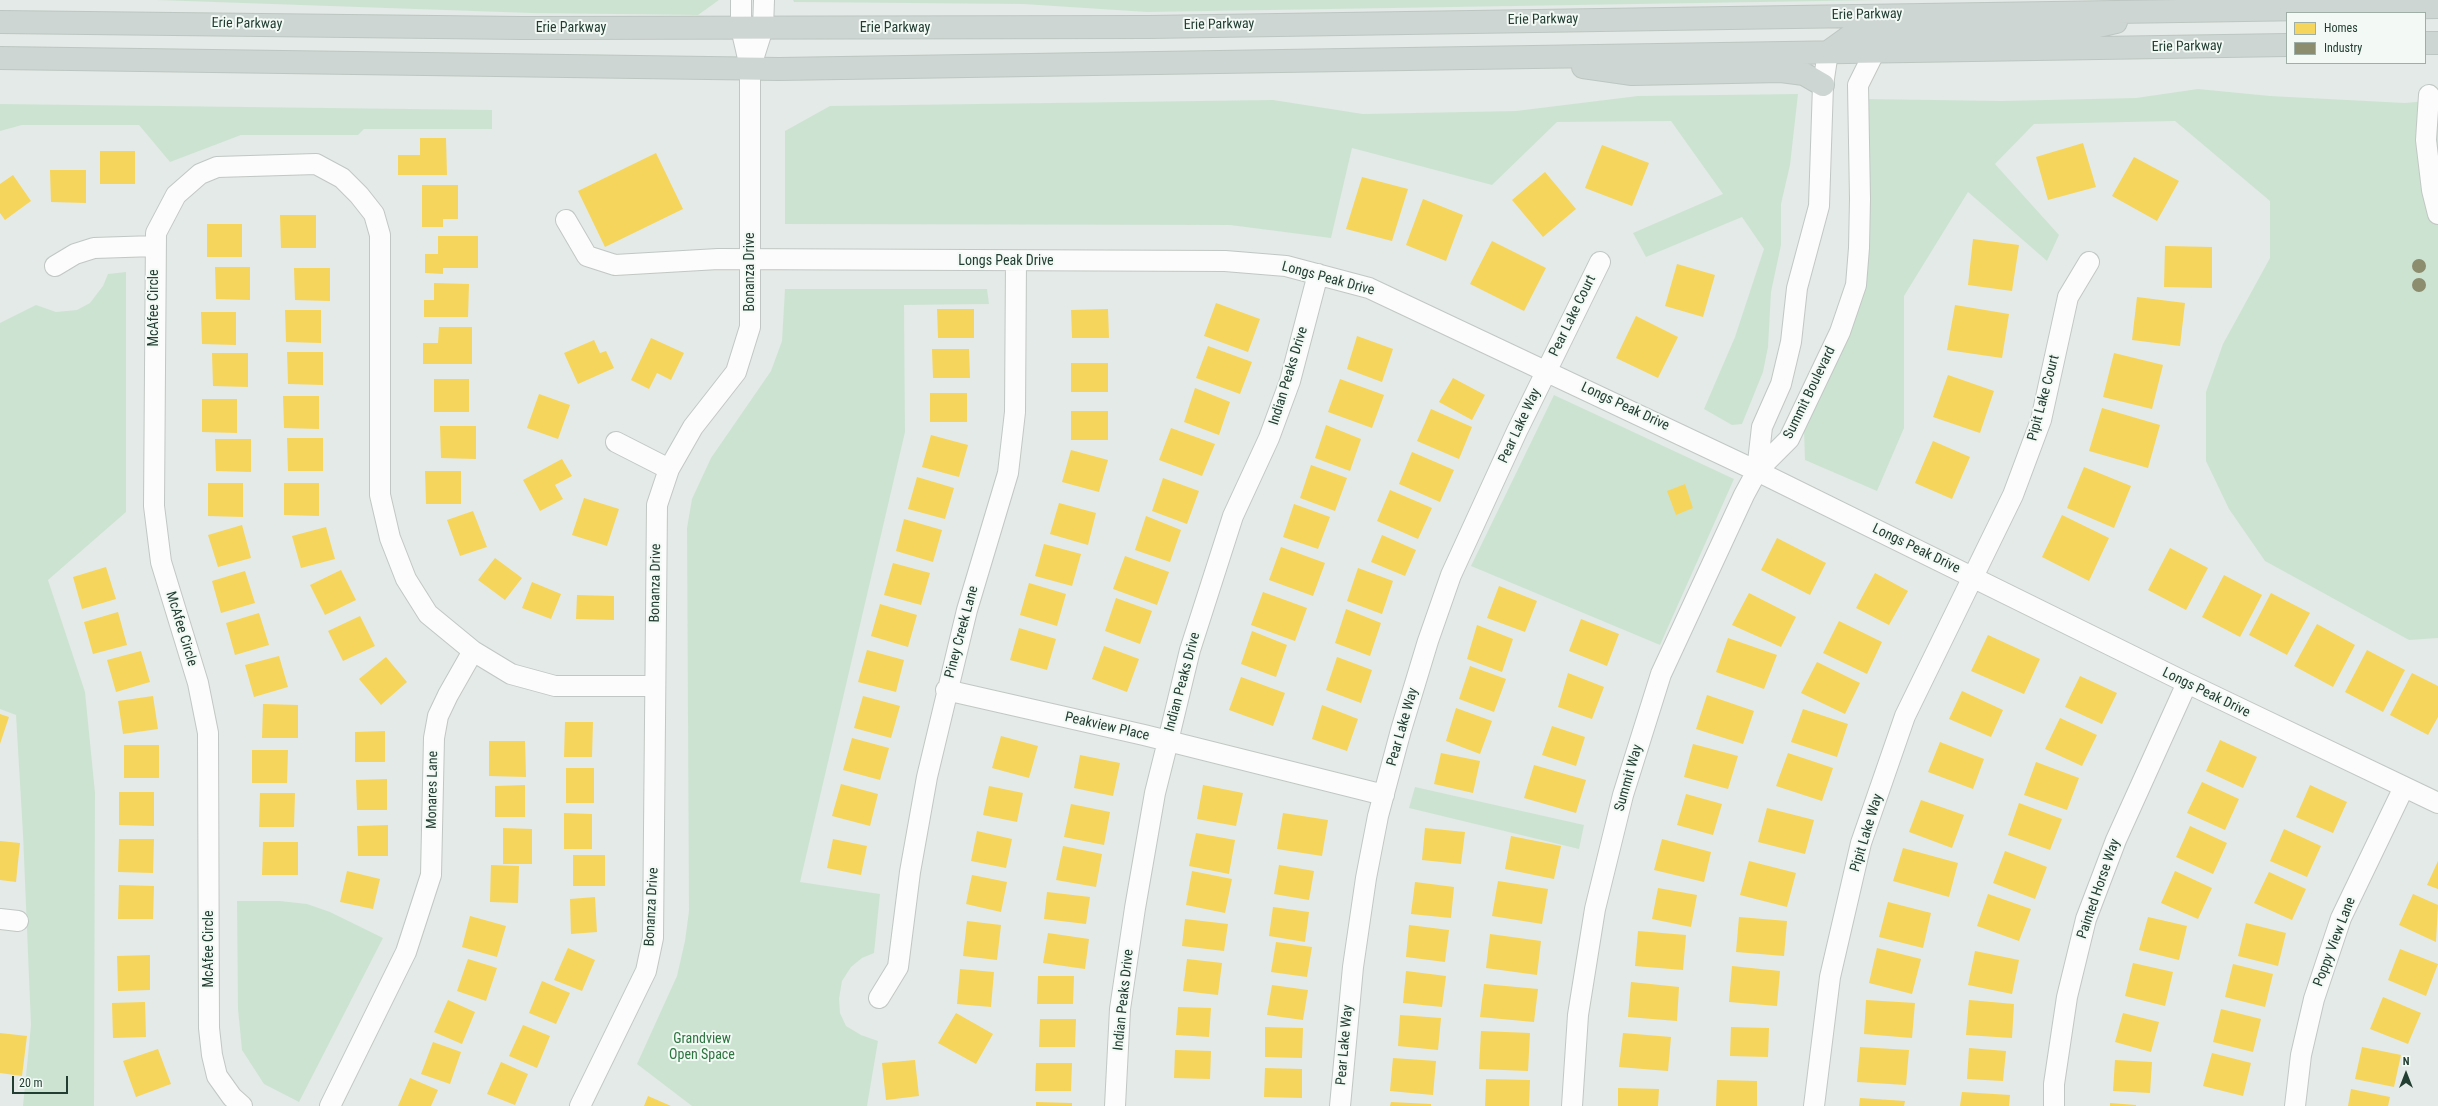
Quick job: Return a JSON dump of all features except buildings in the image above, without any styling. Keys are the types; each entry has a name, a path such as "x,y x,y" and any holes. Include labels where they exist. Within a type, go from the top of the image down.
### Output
{"main road":[{"name":"Erie Parkway","path":"0,22 741,28 1149,27 1759,16 2161,12 2438,7"},
{"path":"1828,52 1853,34 2076,31 2161,12"},
{"path":"2426,43 2438,43"},
{"name":"Erie Parkway","path":"0,58 750,69 2286,45"},
{"path":"1506,58 1632,74 1781,71 1804,74 1823,85"}],"street":[{"path":"741,0 741,28 750,69"},
{"path":"750,69 763,28 764,0"},
{"name":"Summit Boulevard","path":"1758,471 1789,439 1840,332 1856,285 1859,248 1860,199 1858,85 1875,51"},
{"name":"Summit Boulevard","path":"1758,471 1762,427 1781,384 1791,342 1797,288 1819,206 1823,85 1828,52"},
{"name":"Bonanza Drive","path":"580,1106 646,972 653,938 657,505 669,469 693,427 736,372 750,327 750,69"},
{"path":"2429,95 2426,140 2432,190 2438,214"},
{"name":"McAfee Circle","path":"242,1106 232,1097 217,1076 212,1054 209,1028 208,733 198,683 161,562 154,522 154,246 156,233 176,195 200,174 217,167 316,164 342,178 359,195 374,214 380,235 380,495 390,538 406,579 428,614 472,652"},
{"name":"Longs Peak Drive","path":"566,220 587,256 615,265 718,259 1225,261 1286,266 1369,288 1758,471 2186,683 2438,803"},
{"path":"55,266 75,254 94,248 154,246"},
{"name":"Piney Creek Lane","path":"879,998 898,967 910,872 927,778 946,690 967,610 1008,473 1015,412 1016,261"},
{"name":"Pear Lake Court","path":"1546,370 1600,262"},
{"name":"Pipit Lake Court","path":"1975,578 2013,495 2041,420 2068,297 2089,262"},
{"name":"Indian Peaks Drive","path":"1115,1106 1120,1009 1134,908 1155,793 1190,650 1230,524 1269,438 1290,381 1318,274"},
{"name":"Pear Lake Way","path":"1340,1106 1353,967 1366,878 1384,795 1428,641 1451,575 1546,370"},
{"path":"616,442 669,469"},
{"name":"Summit Way","path":"1572,1106 1578,1015 1594,917 1623,795 1661,674 1716,550 1758,471"},
{"name":"Pipit Lake Way","path":"1814,1106 1830,977 1861,843 1905,716 1975,578"},
{"path":"472,652 511,674 555,686 655,686"},
{"name":"Monares Lane","path":"330,1106 406,952 431,875 434,738 438,716 472,652"},
{"name":"Painted Horse Way","path":"2054,1106 2054,1084 2067,998 2086,919 2116,840 2186,683"},
{"name":"Peakview Place","path":"946,690 1168,741 1384,795"},
{"name":"Poppy View Lane","path":"2295,1106 2301,1055 2314,999 2341,918 2404,787"}],"green space":[{"path":"157,0 719,0 698,15 531,13"},
{"path":"793,0 1883,0 1147,12 1023,4 794,2"},
{"path":"2198,89 2270,96 2405,103 2438,100 2438,638 2409,640 2265,561 2229,509 2206,461 2206,392 2223,344 2270,258 2270,201 2175,121 2034,124 1995,164 2059,235 2047,261 1968,192 1904,296 1904,428 1877,491 1805,460 1804,430 1862,300 1867,99 2001,101 2136,98"},
{"path":"1798,94 1790,165 1781,204 1781,245 1771,292 1768,347 1763,372 1742,424 1732,425 1704,409 1735,337 1764,249 1742,217 1646,257 1633,233 1723,194 1671,121 1557,122 1492,185 1352,148 1331,238 1230,225 785,224 785,131 830,106 1273,100 1363,114 1516,111 1638,96"},
{"path":"0,104 492,110 492,129 364,129 358,135 241,135 170,162 139,125 22,125 0,131"},
{"path":"126,272 126,512 48,580 85,692 95,793 94,1106 23,1106 31,1025 23,834 16,715 0,709 0,323 36,305 56,312 77,310 90,303 103,286 108,274"},
{"name":"Grandview Open Space","path":"785,289 987,289 989,304 904,305 905,432 800,882 880,894 874,953 862,958 851,967 842,981 839,999 840,1013 846,1026 861,1035 878,1041 867,1106 692,1106 637,1064 677,976 685,941 689,911 687,528 692,499 711,458 771,371 782,341"},
{"path":"1554,395 1734,479 1660,645 1471,566"},
{"path":"1415,787 1584,825 1579,849 1409,808"},
{"path":"237,901 280,901 307,904 330,912 383,938 299,1102 264,1084 242,1050 238,1009"}]}
